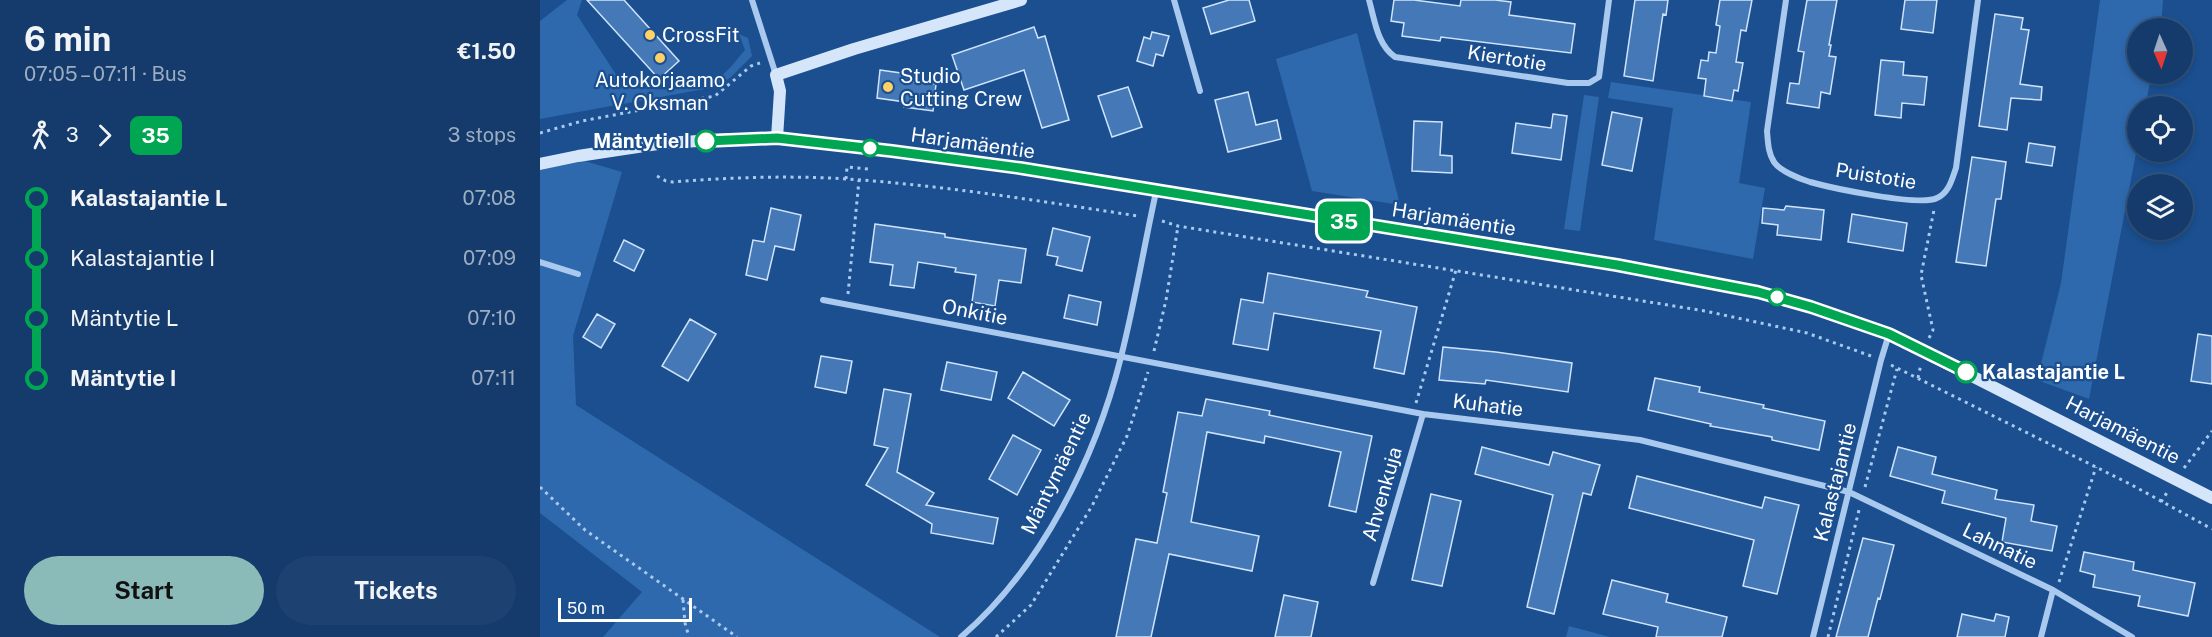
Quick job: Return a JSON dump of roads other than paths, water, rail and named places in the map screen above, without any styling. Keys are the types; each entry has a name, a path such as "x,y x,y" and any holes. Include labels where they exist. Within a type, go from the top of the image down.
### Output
{"street":[{"path":"752,0 780,91 777,138"},
{"path":"776,75 854,49 1021,0"},
{"path":"1174,0 1200,91"},
{"name":"Kiertotie","path":"1369,0 1378,35 1385,50 1395,57 1568,83 1589,83 1599,77 1609,0"},
{"name":"Puistotie","path":"1786,0 1767,131 1768,146 1774,163 1808,182 1911,201 1936,199 1947,190 1956,168 1978,0"},
{"name":"Harjamäentie","path":"540,164 664,143 777,138 1008,167 1617,265 1723,285 1811,307 1889,334 2212,498"},
{"name":"Mäntymäentie","path":"961,637 987,615 1018,578 1054,523 1098,432 1122,357 1156,192"},
{"path":"540,262 578,274"},
{"name":"Onkitie","path":"823,300 1122,357"},
{"name":"Kalastajantie","path":"1813,637 1889,334"},
{"name":"Kuhatie","path":"1122,357 1423,414 1640,440 1849,492"},
{"name":"Ahvenkuja","path":"1373,583 1423,414"},
{"name":"Lahnatie","path":"1849,492 2053,590 2132,637"},
{"path":"2041,637 2053,590"}],"place":[{"name":"CrossFit","path":"650,35"},
{"name":"Autokorjaamo V. Oksman","path":"660,58"},
{"name":"Studio Cutting Crew","path":"888,87"},
{"name":"Mäntytie I","path":"706,141"},
{"name":"Kalastajantie L","path":"1966,372"}]}
